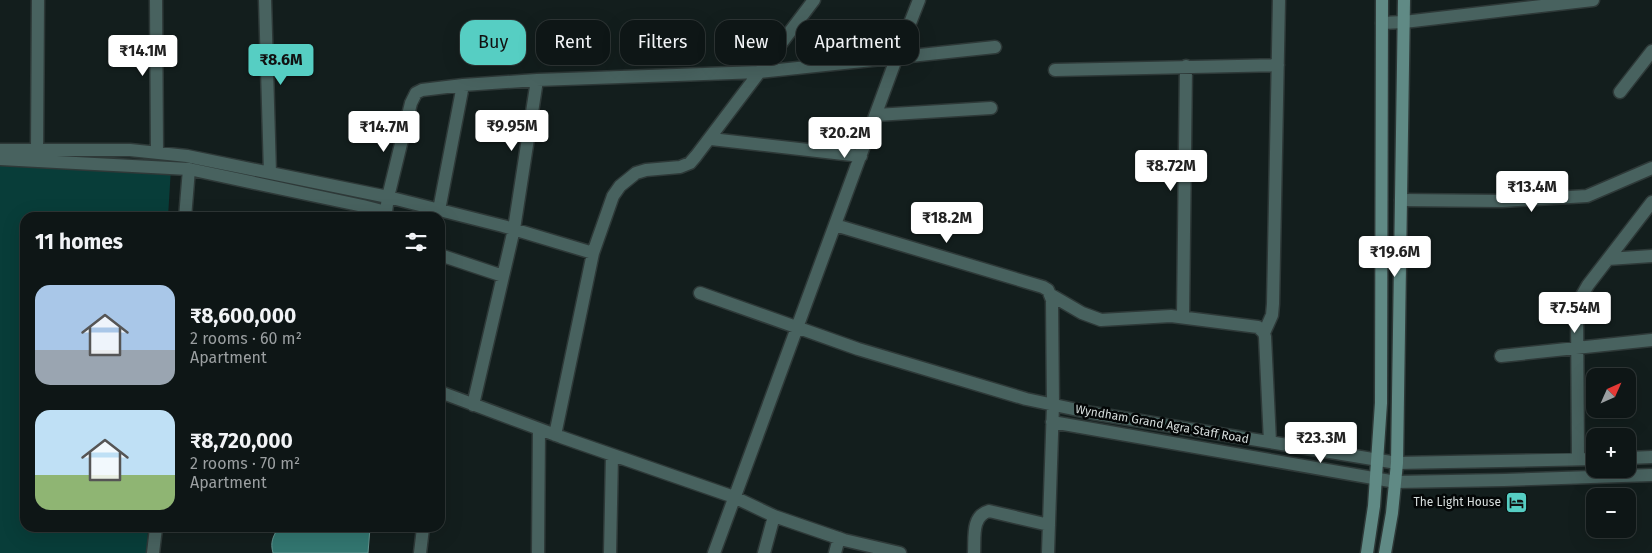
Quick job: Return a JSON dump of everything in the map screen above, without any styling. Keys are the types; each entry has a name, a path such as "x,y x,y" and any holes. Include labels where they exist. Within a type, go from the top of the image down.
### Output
{"street":[{"path":"37,150 38,0"},
{"path":"156,0 157,153"},
{"path":"265,0 270,173"},
{"path":"555,435 593,253 610,204 620,186 636,173 671,166 680,167 690,162 711,139 814,0"},
{"path":"911,20 919,0"},
{"path":"1270,442 1264,333 1272,314 1279,0"},
{"path":"1367,553 1374,506 1381,402 1382,0"},
{"path":"1384,553 1392,513 1397,463 1404,0"},
{"path":"1382,23 1593,0"},
{"path":"919,56 995,47"},
{"path":"1620,92 1652,51"},
{"path":"387,212 388,197 413,97 422,90 537,80 760,72 833,65"},
{"path":"714,553 894,65"},
{"path":"1055,70 1278,65"},
{"path":"1183,317 1186,66"},
{"path":"474,404 514,229 537,80"},
{"path":"439,210 464,85"},
{"path":"876,115 990,108"},
{"path":"711,139 861,156"},
{"path":"0,150 130,150 187,156 388,197 514,229 593,253"},
{"path":"0,159 189,169 364,206 379,212"},
{"path":"1401,200 1502,201 1587,196 1652,168"},
{"path":"185,212 189,169"},
{"path":"1578,460 1576,312 1580,299 1652,202"},
{"path":"835,225 1043,287 1051,295 1082,313 1102,320 1156,316 1183,317 1258,328 1264,333"},
{"path":"1608,260 1652,256"},
{"path":"445,257 503,276"},
{"name":"Wyndham Grand Agra Staff Road","path":"700,293 886,357 1026,399 1092,413 1397,463 1586,460"},
{"path":"1048,553 1053,405 1051,295"},
{"path":"1501,356 1652,340"},
{"path":"445,394 555,435 734,497 774,516 882,551 900,553"},
{"path":"1052,422 1396,482 1652,475"},
{"path":"538,553 539,429"},
{"path":"610,553 612,455"},
{"path":"1636,458 1652,457"},
{"path":"974,553 975,527 978,518 989,511 1048,525"},
{"path":"764,553 774,516"},
{"path":"153,553 156,532"},
{"path":"420,553 422,532"},
{"path":"835,553 839,538"}],"shaded area":[{"path":"0,156 171,168 168,212 20,212 20,532 148,532 147,553 0,553"},
{"path":"276,532 370,532 368,553 273,553 272,540"}],"place":[{"name":"The Light House","path":"1517,502"}]}
